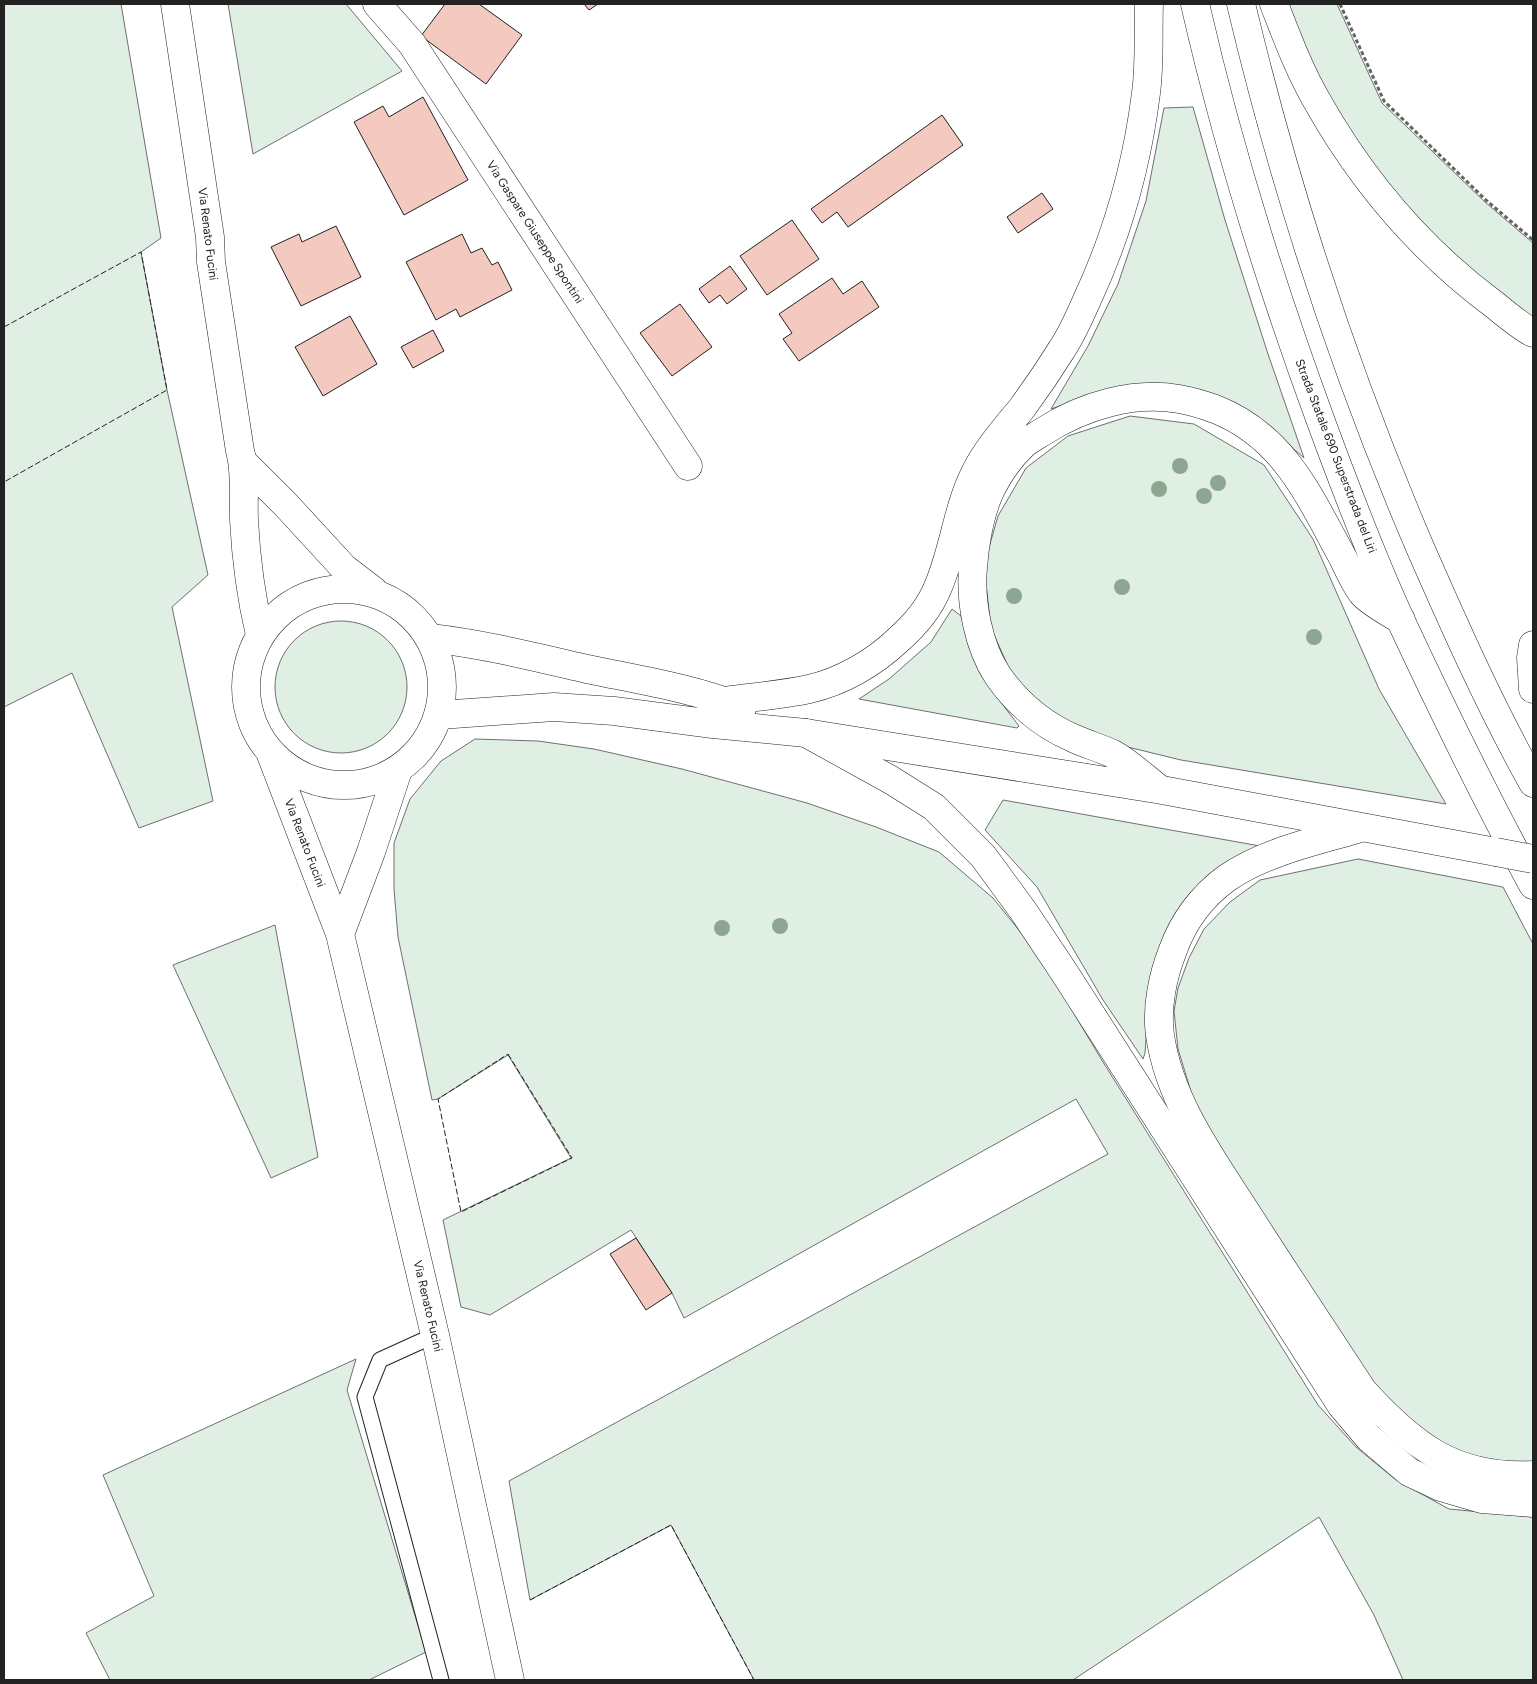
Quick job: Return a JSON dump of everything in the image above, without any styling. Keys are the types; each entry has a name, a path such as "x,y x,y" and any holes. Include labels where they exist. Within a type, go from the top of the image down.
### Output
{"main road":[{"name":"Via Renato Fucini","path":"175,4 210,237 211,262 240,451 244,463 245,531 253,603 260,635"},
{"name":"Via Gaspare Giuseppe Spontini","path":"377,4 412,44 688,466"},
{"path":"725,701 810,689 832,682 856,670 874,659 913,626 937,589 965,497 976,471 1042,380 1064,346 1094,286 1120,217 1145,99 1148,55 1148,4"},
{"name":"Strada Statale 690 Superstrada del Liri","path":"1196,4 1215,88 1276,295 1343,480 1401,620 1486,798 1533,886"},
{"path":"1241,4 1274,133 1301,224 1331,320 1366,416 1445,604 1494,708 1532,775"},
{"path":"1274,4 1292,50 1316,100 1344,146 1375,189 1426,245 1469,286 1533,333"},
{"path":"1162,790 1114,755 1071,737 1043,722 1021,704 997,674 981,640 972,602 974,554 990,490 1001,472 1025,443 1056,423 1106,403 1156,397 1180,399 1216,410 1243,423 1262,437 1282,456 1301,480 1363,595 1401,620"},
{"path":"244,463 299,518 344,568 378,594 399,605 417,620 430,638 440,663 443,688 440,715 430,736 416,755 398,770 372,782 344,786 316,782 291,771 270,752 253,726 245,695 248,664 260,635 282,610 312,593 345,588 378,594"},
{"path":"430,638 484,646 641,679 725,701 806,733 891,780 934,807 983,856 1024,912 1341,1404 1369,1438 1410,1472 1441,1487 1482,1499 1533,1503"},
{"path":"1533,645 1531,658 1533,689"},
{"path":"440,715 554,707 614,711 713,724 806,733 1162,790 1533,859"},
{"name":"Via Renato Fucini","path":"270,752 340,934 435,1335 510,1680"},
{"path":"340,934 371,852 398,770"},
{"path":"1362,827 1295,847 1256,862 1226,879 1197,906 1179,933 1166,968 1160,1001 1160,1033 1164,1056 1172,1082 1195,1132 1363,1391 1390,1420 1420,1444 1449,1462 1486,1474 1533,1476"}],"lane":[{"path":"435,1335 380,1360 365,1397 441,1680"}],"path":[{"path":"1340,4 1384,101 1487,201 1533,240"}],"green space":[{"path":"4,4 121,4 161,238 141,252 167,390 208,575 172,607 213,801 139,828 72,673 4,707"},
{"path":"228,4 346,4 402,71 253,154"},
{"path":"1288,4 1337,4 1382,103 1485,202 1533,243 1533,323 1474,277 1418,220 1374,170 1329,101"},
{"path":"1193,107 1225,220 1304,458 1264,423 1095,394 1051,409 1088,346 1118,284 1146,201 1164,108"},
{"path":"1130,416 1194,424 1264,465 1313,539 1379,689 1446,804 1181,760 1095,739 1043,709 1012,675 991,628 984,565 998,516 1026,468 1068,436"},
{"path":"952,609 961,616 973,655 993,692 1019,726 1017,728 859,699 889,679 931,642"},
{"path":"341,621 354,622 366,626 388,640 402,662 406,674 406,700 402,712 388,734 366,748 354,752 341,753 328,752 316,748 294,734 280,712 276,700 275,687 276,674 280,662 294,640 316,626 328,622"},
{"path":"475,739 538,741 594,749 682,769 807,803 876,827 939,852 993,898 1039,955 1103,1062 1318,1405 1356,1447 1396,1480 1449,1509 1533,1517 1533,1680 1403,1680 1374,1615 1319,1517 1073,1680 754,1680 671,1525 530,1600 509,1481 1108,1154 1076,1099 684,1318 672,1293 631,1230 490,1315 461,1307 443,1220 571,1158 508,1055 438,1099 432,1100 398,937 394,889 394,843 410,799 441,761"},
{"path":"1003,800 1260,846 1245,855 1149,997 1143,1059 1103,1000 1037,887 985,830"},
{"path":"1358,859 1503,887 1533,944 1533,1470 1469,1464 1380,1399 1223,1161 1192,1095 1178,1049 1174,1011 1178,988 1189,958 1204,929 1230,902 1260,880"},
{"path":"275,925 318,1157 271,1178 173,965"},
{"path":"356,1359 347,1390 426,1652 369,1680 110,1680 86,1633 154,1596 103,1475"}],"building":[{"path":"445,4 479,4 522,35 486,84 421,36"},
{"path":"584,4 598,4 589,10"},
{"path":"423,97 468,180 404,215 354,122 383,106 389,117"},
{"path":"942,115 963,145 848,227 837,212 822,223 811,209"},
{"path":"1042,193 1053,209 1018,233 1007,217"},
{"path":"792,220 819,259 767,295 740,256"},
{"path":"336,226 361,277 301,306 271,247 299,234 302,242"},
{"path":"462,234 471,253 482,248 492,265 498,262 512,290 460,317 456,309 436,320 406,262"},
{"path":"730,266 747,289 727,304 720,295 709,303 699,289"},
{"path":"832,278 843,294 862,281 879,307 799,361 783,339 792,333 779,314"},
{"path":"680,304 712,347 672,376 640,333"},
{"path":"350,316 377,364 323,396 295,347"},
{"path":"433,330 444,351 413,368 401,347"},
{"path":"636,1238 672,1293 646,1310 610,1254"}],"fence":[{"path":"4,327 141,252 167,390 4,482"},
{"path":"508,1054 572,1158 461,1212 438,1099 508,1054"},
{"path":"530,1600 671,1525 754,1680"}]}
